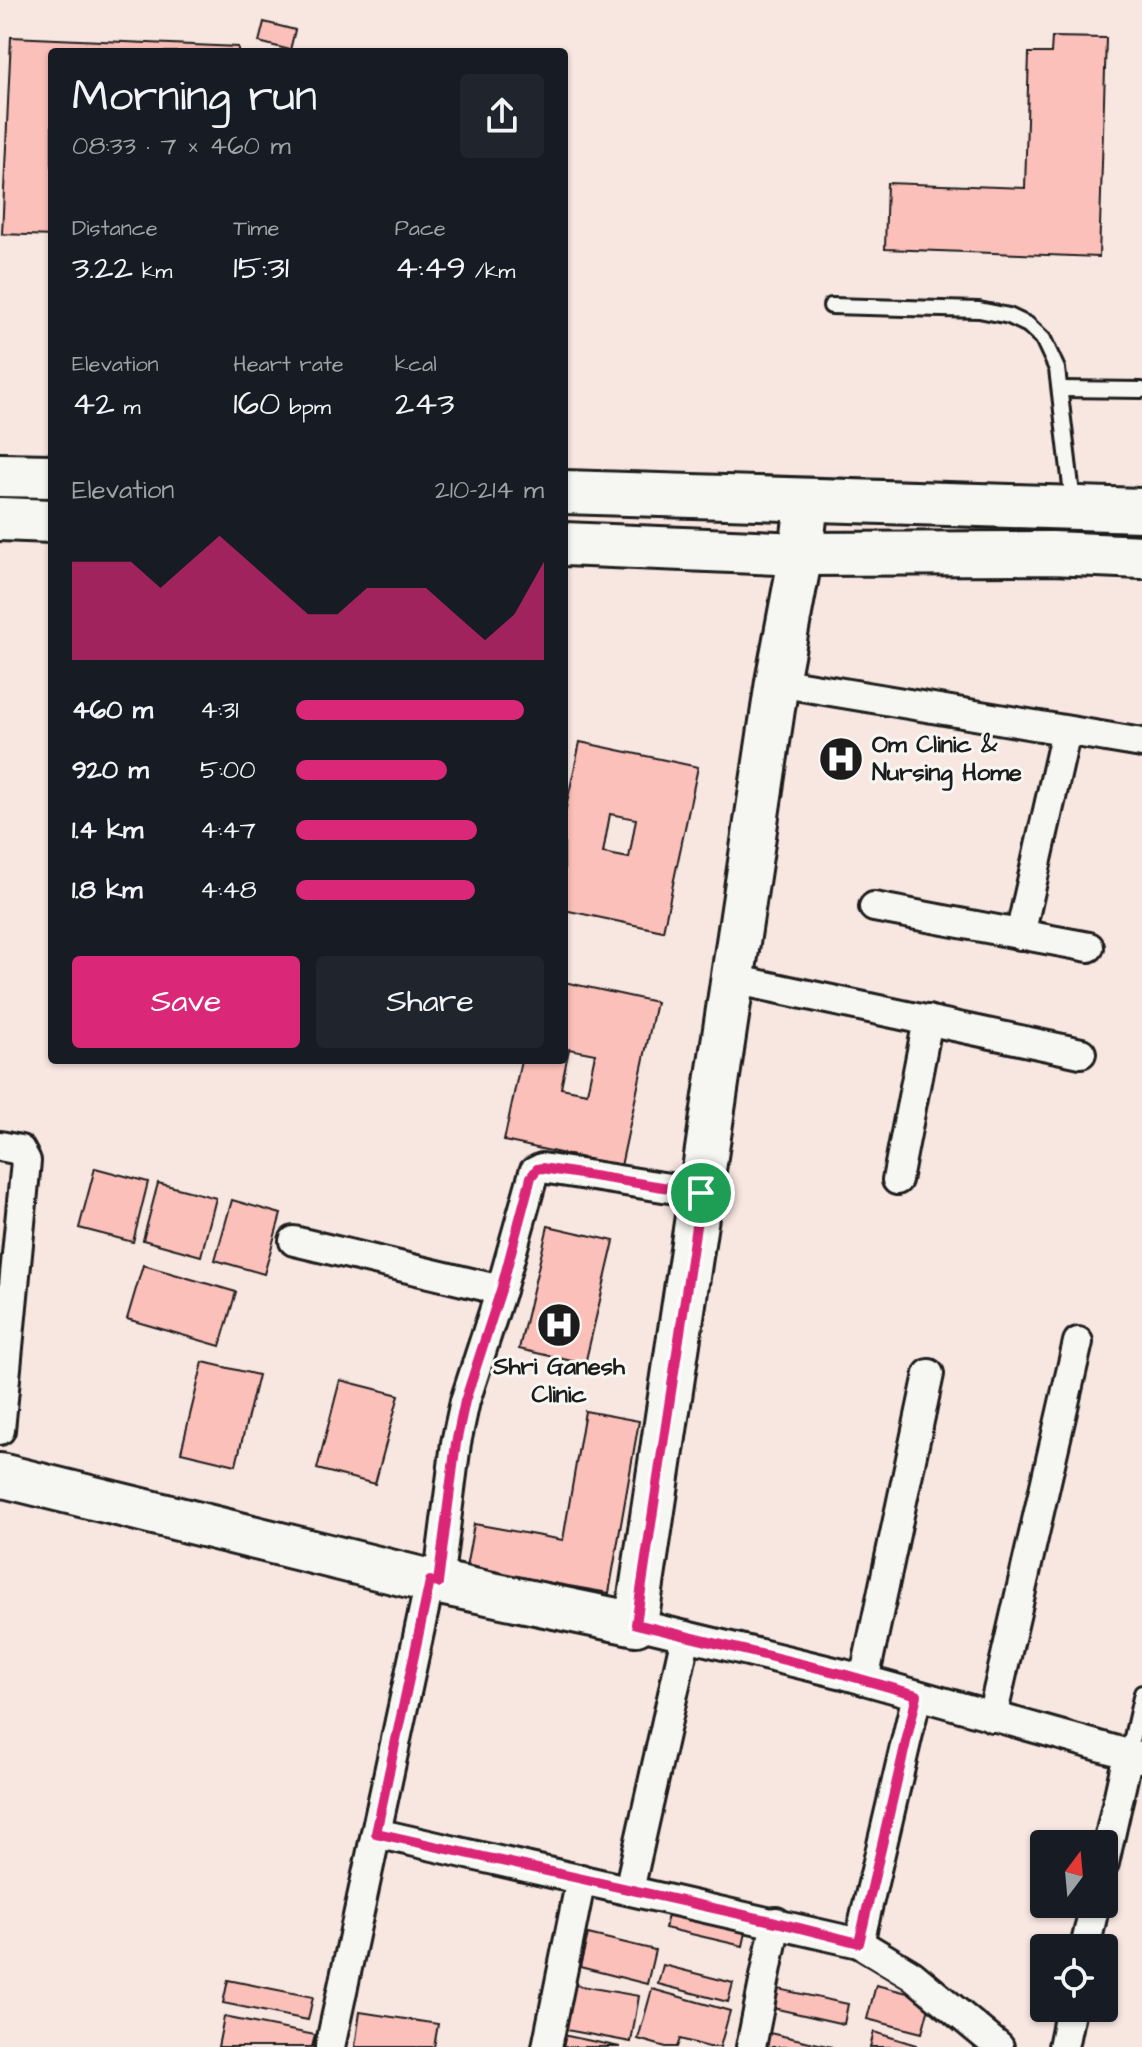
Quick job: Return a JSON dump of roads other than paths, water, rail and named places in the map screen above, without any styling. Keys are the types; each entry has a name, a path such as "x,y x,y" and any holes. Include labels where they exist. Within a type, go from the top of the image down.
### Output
{"street":[{"path":"0,475 48,476"},
{"path":"568,492 1142,510"},
{"path":"636,1624 807,500"},
{"path":"0,519 48,521"},
{"path":"568,544 801,554 1052,553 1142,557"},
{"path":"777,682 1142,743"},
{"path":"1020,935 1066,731"},
{"path":"874,907 1089,947"},
{"path":"733,979 1081,1053"},
{"path":"897,1180 928,1020"},
{"path":"0,1146 20,1150 26,1161 5,1318 0,1430"},
{"path":"330,2047 434,1582 465,1401 501,1290 531,1177 537,1169 701,1193"},
{"path":"294,1241 501,1290"},
{"path":"992,1717 1078,1342"},
{"path":"864,1680 929,1374"},
{"path":"0,1475 434,1582 636,1624 864,1680 1135,1757 1114,1830"},
{"path":"629,1890 686,1636"},
{"path":"859,1943 917,1695"},
{"path":"376,1833 859,1943 912,1975 999,2047"},
{"path":"547,2047 581,1879"},
{"path":"751,2047 776,1922"},
{"path":"1063,2047 1068,2022"}],"lane":[{"path":"831,306 979,310 1009,316 1028,325 1043,339 1057,369 1074,508"},
{"path":"1060,389 1142,390"},
{"path":"1135,1757 1142,1693"}],"place":[{"name":"Om Clinic & Nursing Home","path":"841,759"},
{"name":"Shri Ganesh Clinic","path":"559,1325"}]}
